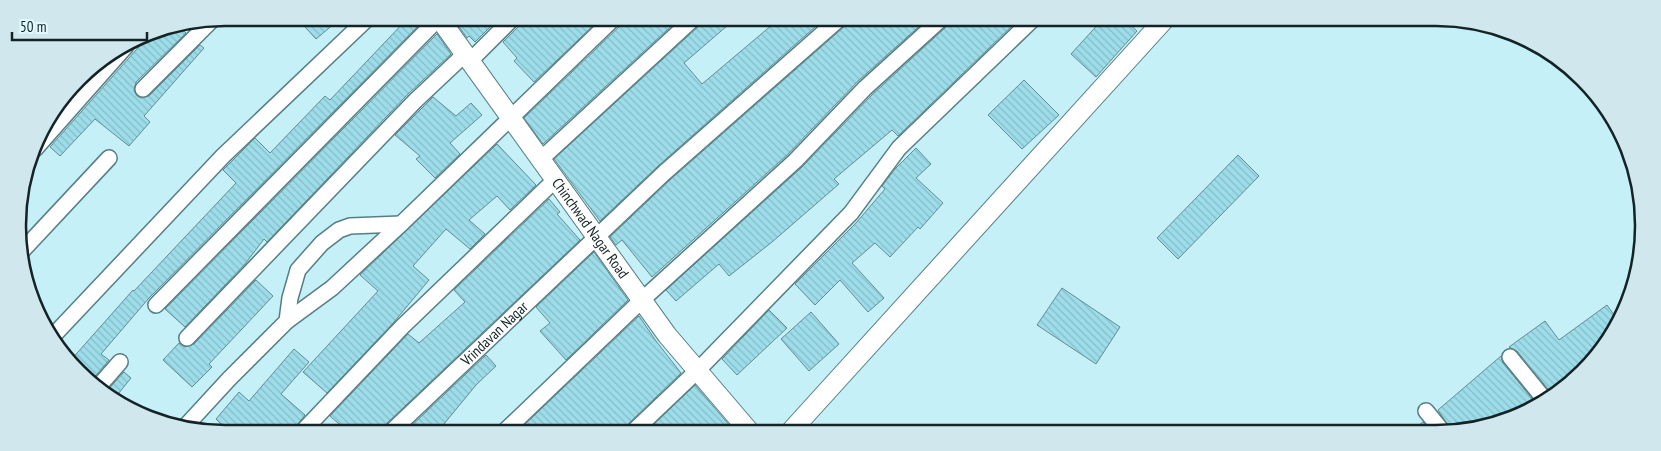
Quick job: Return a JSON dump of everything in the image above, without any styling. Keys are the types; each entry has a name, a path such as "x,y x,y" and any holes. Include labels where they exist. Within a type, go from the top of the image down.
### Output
{"street":[{"path":"57,332 223,156 360,26"},
{"path":"156,305 431,26"},
{"name":"Chinchwad Nagar Road","path":"445,26 512,117 667,335 745,425"},
{"path":"188,338 415,101 504,26"},
{"path":"190,421 287,321 332,288 606,26"},
{"path":"541,159 685,26"},
{"name":"Vrindavan Nagar","path":"398,425 596,236 696,144 831,26"},
{"path":"511,425 643,300 795,161 865,88 933,26"},
{"path":"640,425 698,370 851,214 899,148 1026,26"},
{"path":"796,425 1159,26"},
{"path":"143,89 204,28"},
{"path":"49,133 112,62"},
{"path":"27,245 109,158"},
{"path":"309,425 402,327 556,179"},
{"path":"287,321 290,298 298,270 322,243 339,230 350,226 401,224"},
{"path":"1510,357 1541,394"},
{"path":"102,382 120,362"},
{"path":"1426,411 1437,425"}],"building":[{"path":"306,26 331,26 316,39"},
{"path":"400,26 418,26 149,298 101,354 109,360 95,376 75,356 133,290 236,183 223,170 255,138 270,153 325,96 330,100"},
{"path":"459,26 491,26 475,42 469,36 467,38"},
{"path":"519,26 593,26 534,82 514,61 517,58 503,42"},
{"path":"620,26 671,26 543,144 524,118"},
{"path":"699,26 727,26 684,63 702,84 771,26 816,26 658,166 600,221 554,159"},
{"path":"845,26 919,26 858,81 788,154 652,277 622,240 616,245 610,237 670,180"},
{"path":"1012,26 898,136 892,130 834,179 839,184 772,242 729,276 719,264 676,301 666,290 801,168 872,95 946,27"},
{"path":"1097,26 1132,26 1137,31 1096,77 1071,54"},
{"path":"183,31 186,33 136,82 134,91 141,98 149,96 200,45 204,48 144,116 150,122 129,146 95,119 60,156 50,147 140,45 174,33"},
{"path":"437,34 451,54 408,94 267,242 264,239 245,264 185,327 165,309"},
{"path":"1024,80 1059,115 1022,149 988,115"},
{"path":"433,97 456,116 471,103 482,115 450,143 460,154 435,178 416,159 420,156 395,135"},
{"path":"497,144 536,185 510,210 497,196 469,220 485,234 470,249 446,229 413,266 429,280 394,322 327,393 303,372 378,291 360,275"},
{"path":"916,148 931,164 916,178 943,203 920,229 918,227 890,257 875,243 852,263 884,298 868,312 840,280 815,305 795,284 856,223 885,189 882,186 895,169"},
{"path":"1238,155 1259,176 1178,259 1157,238"},
{"path":"549,199 560,212 557,214 580,240 386,425 340,425 330,416 408,334 419,343 465,302 454,290"},
{"path":"594,252 628,300 566,360 540,331 550,323 536,307"},
{"path":"256,280 273,296 209,364 212,367 192,387 163,360 179,343 185,347 194,344"},
{"path":"1062,288 1120,327 1096,364 1037,325"},
{"path":"1607,305 1614,315 1594,347 1567,375 1548,390 1517,351 1509,347 1545,321 1559,340"},
{"path":"769,310 787,328 737,375 722,359"},
{"path":"811,312 839,344 809,371 781,339"},
{"path":"639,316 681,373 628,425 524,425"},
{"path":"294,349 309,362 281,394 305,415 297,425 222,425 216,419 239,392 249,401"},
{"path":"486,355 496,366 476,385 443,425 412,425"},
{"path":"1501,356 1503,363 1532,399 1512,410 1462,423 1447,424 1438,410"},
{"path":"124,372 131,378 119,393 110,388"},
{"path":"695,385 729,425 653,425"}]}
